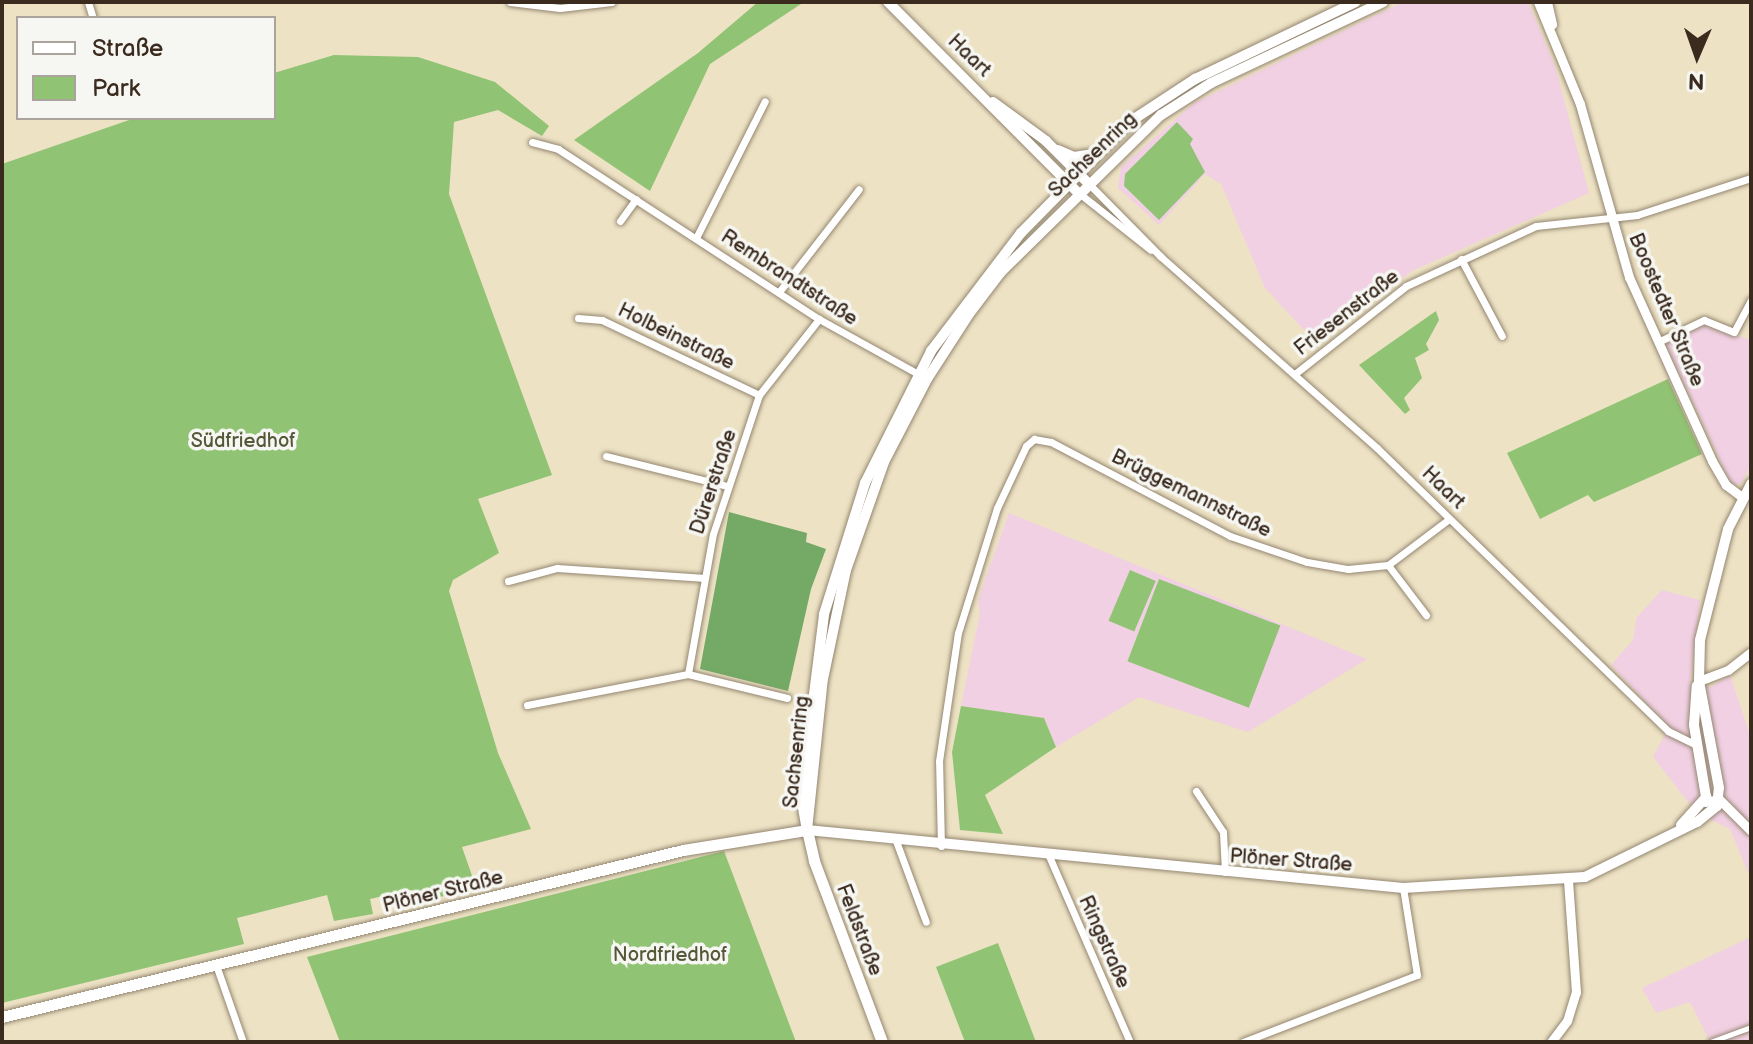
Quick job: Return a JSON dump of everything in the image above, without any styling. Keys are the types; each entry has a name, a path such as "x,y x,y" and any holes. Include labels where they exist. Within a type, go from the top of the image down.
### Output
{"main road":[{"name":"Haart","path":"888,2 991,102 1079,194"},
{"name":"Sachsenring","path":"807,830 835,610 874,488 923,376 977,287 1067,182 1131,121 1195,79 1356,2"},
{"name":"Sachsenring","path":"923,376 1001,272 1088,183 1161,115 1199,89 1383,2"},
{"name":"Haart","path":"991,102 1046,141 1088,183"},
{"path":"1046,141 1074,157 1094,154"},
{"path":"1705,802 1705,780 1697,745 1693,702 1699,681 1707,600 1743,498 1751,484"},
{"path":"1699,681 1719,799 1709,815"},
{"path":"1697,745 1712,757"},
{"path":"1705,780 1719,799"},
{"name":"Plöner Straße","path":"1673,832 1705,802"},
{"name":"Plöner Straße","path":"2,1017 683,850 807,830 1225,874 1403,888 1568,880 1607,868 1709,815"},
{"name":"Feldstraße","path":"807,830 814,861 882,1042"}],"street":[{"path":"510,2 560,8 612,2"},
{"name":"Boostedter Straße","path":"1538,2 1553,31 1580,104 1610,221 1658,342 1712,461 1726,485 1743,498"},
{"name":"Boostedter Straße","path":"1547,2 1553,31"},
{"path":"696,238 765,101"},
{"name":"Rembrandtstraße","path":"532,142 558,149 819,319 923,376"},
{"name":"Friesenstraße","path":"1296,373 1406,286 1536,226 1610,221 1655,211 1751,178"},
{"name":"Haart","path":"1088,183 1160,256"},
{"path":"779,292 859,189"},
{"name":"Haart","path":"1079,194 1160,256 1296,373 1668,731 1697,745"},
{"path":"620,221 636,199"},
{"path":"1461,259 1502,336"},
{"path":"1658,342 1704,320 1734,332 1751,300"},
{"name":"Holbeinstraße","path":"578,318 602,320 759,395"},
{"name":"Dürerstraße","path":"688,674 702,578 727,486 759,395 819,319"},
{"name":"Brüggemannstraße","path":"941,846 939,761 958,633 997,508 1026,446 1042,439 1264,550 1348,569 1388,565"},
{"path":"606,456 727,486"},
{"path":"1426,615 1388,565 1449,519"},
{"path":"508,581 557,568 702,578"},
{"path":"1699,681 1728,670 1751,652"},
{"path":"527,705 688,674 787,698"},
{"path":"1196,791 1223,832 1225,874"},
{"path":"1705,802 1719,799 1741,815 1751,831"},
{"path":"1709,815 1741,815"},
{"path":"896,841 926,922"},
{"name":"Ringstraße","path":"1049,856 1130,1042"},
{"path":"1551,1042 1567,1021 1576,992 1568,880"},
{"path":"1243,1042 1417,975 1403,888"},
{"path":"216,965 243,1042"},
{"path":"1710,1042 1751,1027"}],"shaded area":[{"path":"1528,2 1555,66 1589,193 1412,271 1324,338 1304,330 1265,288 1221,184 1205,174 1159,225 1118,188 1121,167 1194,103 1401,3"},
{"path":"1703,325 1751,340 1751,465 1741,484 1731,484 1665,343"},
{"path":"1009,513 1367,659 1248,732 1139,697 1056,747 1044,718 961,706 980,613 978,600"},
{"path":"1662,590 1700,600 1690,686 1711,687 1730,675 1751,738 1751,880 1730,829 1696,812 1653,757 1669,727 1611,665 1633,640 1637,617"},
{"path":"1751,937 1751,1042 1710,1042 1690,1002 1656,1013 1642,988"}],"green space":[{"path":"758,2 804,2 710,64 650,191 574,140 698,53"},
{"name":"Südfriedhof","path":"334,55 418,57 495,82 549,126 542,136 498,110 454,122 449,194 552,475 478,499 499,553 453,580 449,591 498,753 531,829 462,847 476,887 426,901 424,893 409,890 370,899 373,914 334,921 327,895 237,918 244,944 2,1003 2,164 129,120 276,120 276,72"},
{"path":"1177,122 1193,139 1190,144 1205,172 1159,220 1124,186 1125,174"},
{"path":"1436,311 1439,320 1426,344 1429,350 1415,358 1422,378 1404,398 1410,410 1405,414 1359,365"},
{"path":"1668,379 1702,454 1594,502 1588,495 1540,519 1507,453"},
{"path":"729,512 807,533 806,542 826,549 811,589 788,691 700,669"},
{"path":"1130,570 1156,581 1134,632 1109,621"},
{"path":"1159,579 1280,626 1249,708 1127,661"},
{"path":"961,706 1044,718 1056,747 985,795 1003,834 960,830 952,752"},
{"name":"Nordfriedhof","path":"724,851 796,1042 340,1042 307,957"},
{"path":"998,943 1036,1042 965,1042 936,967"}]}
